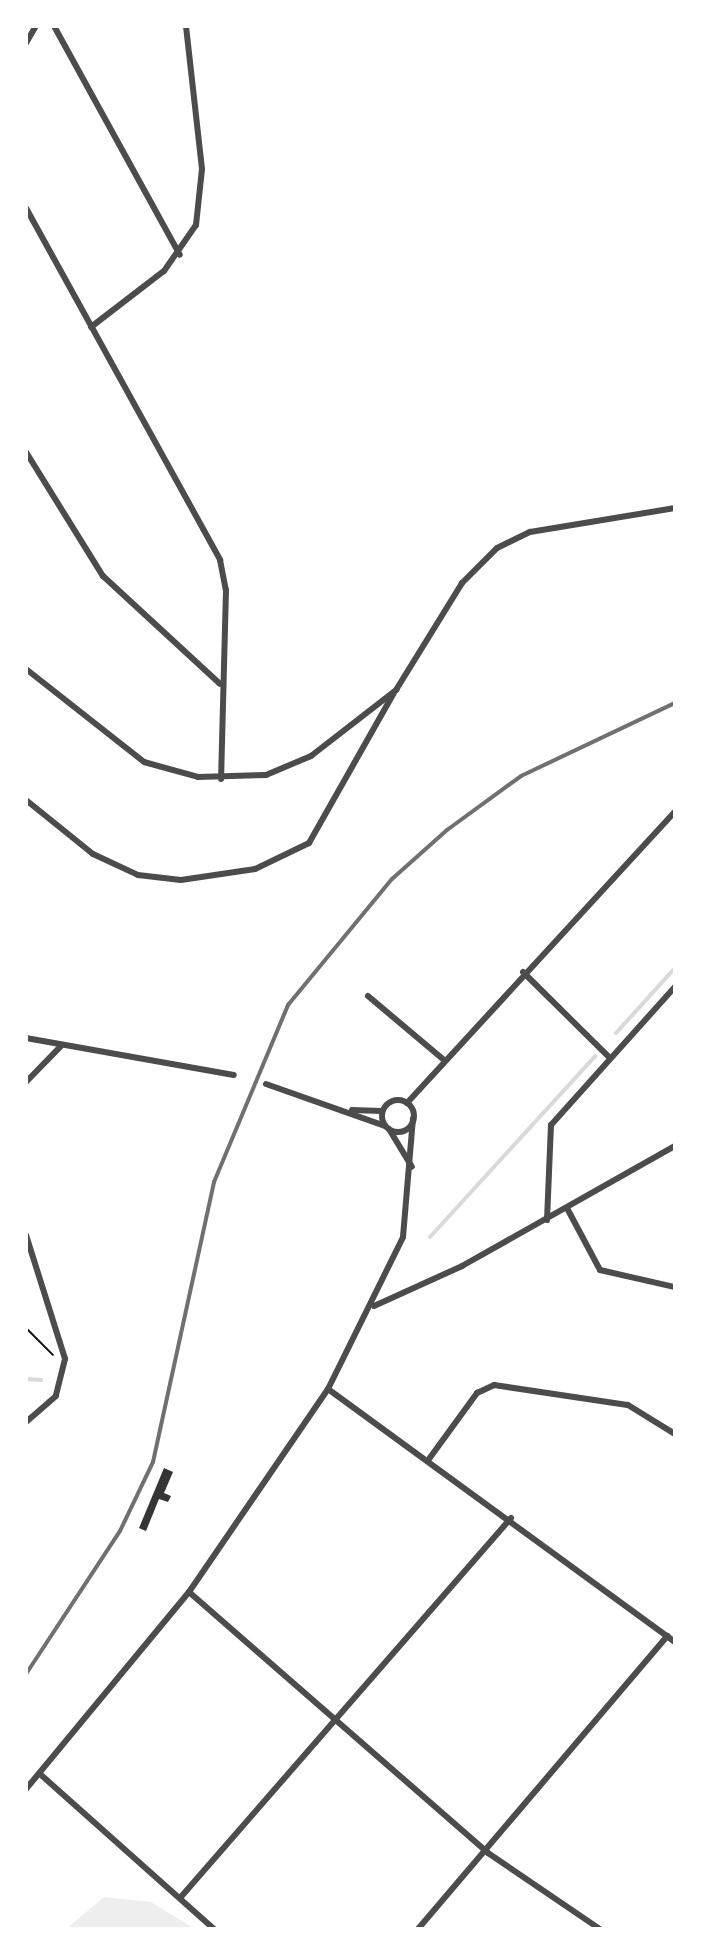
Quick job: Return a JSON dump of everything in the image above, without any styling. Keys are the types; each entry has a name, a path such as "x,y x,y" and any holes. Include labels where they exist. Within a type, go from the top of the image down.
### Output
{"street":[{"path":"26,43 36,26"},
{"path":"54,26 180,255"},
{"path":"91,327 180,255 196,225 202,169 186,26"},
{"path":"26,208 220,560 226,590 220,684 221,779"},
{"path":"26,452 103,576 220,684"},
{"path":"26,800 114,867 153,878 233,875 309,843 396,690 462,583 507,541 675,508"},
{"path":"26,669 144,762 221,779 293,766 396,690"},
{"path":"407,1103 523,972 675,812"},
{"path":"523,972 608,1056"},
{"path":"547,1220 551,1125 608,1056 675,987"},
{"path":"368,996 444,1060"},
{"path":"26,1038 234,1075"},
{"path":"26,1082 61,1046"},
{"path":"266,1084 387,1127 404,1130 413,1118"},
{"path":"344,1110 382,1111 390,1102 407,1103"},
{"path":"26,1789 189,1592 328,1389 374,1306 403,1237 413,1168 413,1118 407,1103"},
{"path":"382,1111 387,1127 413,1168"},
{"path":"374,1306 568,1210 675,1146"},
{"path":"568,1210 600,1270 675,1287"},
{"path":"26,1235 65,1359 56,1396 26,1422"},
{"path":"429,1459 477,1393 494,1385 628,1405 675,1434"},
{"path":"328,1389 511,1518 675,1642"},
{"path":"180,1898 333,1717 511,1518"},
{"path":"189,1592 488,1853 600,1929"},
{"path":"418,1929 488,1853 667,1636"},
{"path":"40,1774 214,1929"}],"path":[{"path":"26,1328 47,1352 65,1359"}],"shaded area":[{"path":"104,1897 151,1902 195,1929 66,1929"}],"building":[{"path":"164,1468 173,1472 164,1493 171,1496 168,1502 159,1499 146,1531 139,1528"}],"waterway":[{"path":"616,1033 675,968"},
{"path":"430,1237 595,1056"},
{"path":"26,1379 41,1380"}],"railway":[{"path":"26,1674 120,1531 153,1462 214,1182 288,1005 392,879 447,830 521,776 675,703"}]}
